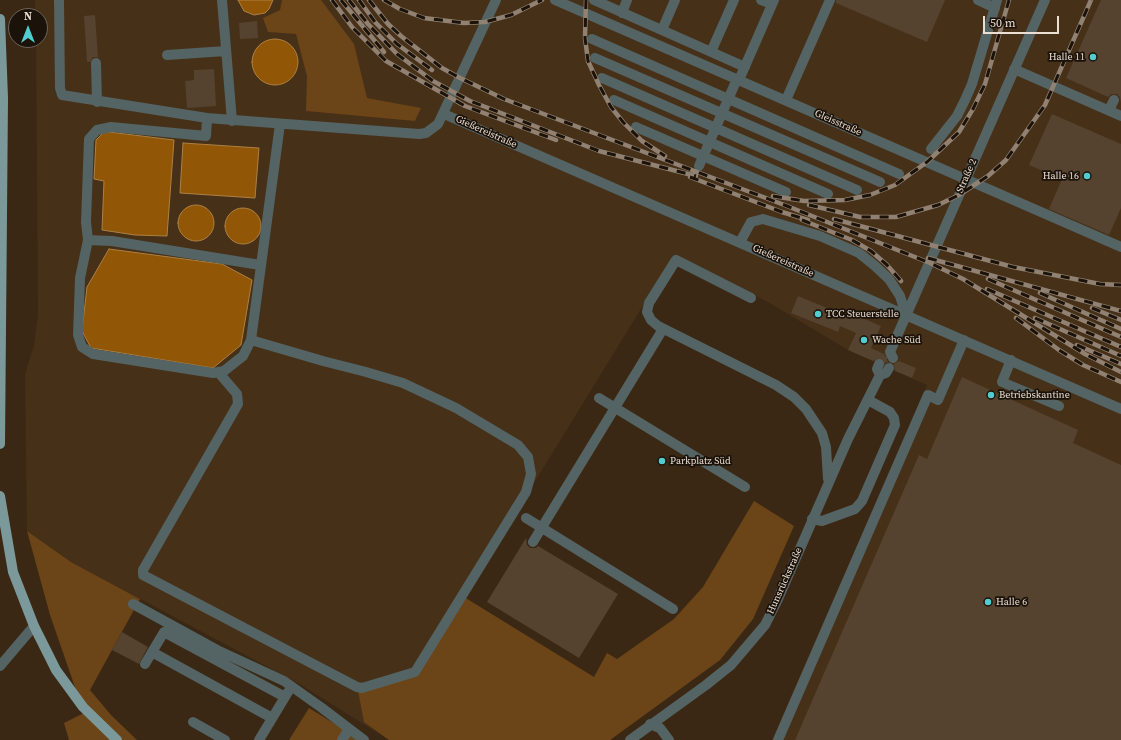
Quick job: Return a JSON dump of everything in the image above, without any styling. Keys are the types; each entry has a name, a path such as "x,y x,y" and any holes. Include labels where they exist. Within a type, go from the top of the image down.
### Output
{"main road":[{"path":"0,19 3,98 0,444"},
{"path":"0,496 13,572 34,626 56,670 74,695 117,740"}],"street":[{"path":"58,0 60,88 62,95 97,102 232,121 419,134 426,133 438,124 444,114 496,0"},
{"path":"222,0 232,121"},
{"name":"Gleisstraße","path":"555,0 1121,247"},
{"path":"594,0 745,67"},
{"path":"622,13 628,0"},
{"path":"662,30 675,0"},
{"path":"712,52 734,0"},
{"path":"699,166 728,99 745,67 773,2 761,0"},
{"path":"786,100 830,0"},
{"path":"931,149 957,116 972,84 996,4 978,0"},
{"name":"Straße 2","path":"889,355 1045,0"},
{"path":"592,39 899,174"},
{"path":"167,55 226,51"},
{"path":"595,58 880,182"},
{"path":"96,63 97,102"},
{"path":"1014,69 1121,116"},
{"path":"602,78 857,190"},
{"path":"614,100 828,194"},
{"path":"1109,110 1114,100"},
{"name":"Gießereistraße","path":"444,114 1121,409"},
{"path":"208,118 206,136 111,127 97,130 89,139 86,222 88,240 80,278 78,335 82,347 93,354 219,373 235,364 243,356 251,340 280,124"},
{"path":"636,127 786,192"},
{"path":"740,242 751,222 763,219 820,236 859,253 889,279 900,296 906,315"},
{"path":"88,240 112,241 260,265"},
{"path":"751,298 676,260 652,298 647,312 651,320 663,329 776,385 794,397 806,409 822,433 826,447 828,483"},
{"path":"532,542 663,329"},
{"path":"219,373 237,394 238,404 143,570 143,575 357,688 415,672 526,492 531,474 528,456 518,446 456,408 403,383 366,372 323,362 251,340"},
{"path":"778,740 928,395 938,400 964,340"},
{"path":"1011,360 1002,382 1059,406"},
{"name":"Hunsrückstraße","path":"630,740 731,665 764,624 778,599 828,483 880,375 877,369 884,366"},
{"path":"599,398 745,487"},
{"path":"812,519 822,521 855,509 862,501 895,425 894,418 890,412 868,400"},
{"path":"526,518 673,609"},
{"path":"132,604 291,686 364,740"},
{"path":"0,666 34,626"},
{"path":"144,664 164,632 285,697"},
{"path":"152,652 272,718"},
{"path":"259,740 291,686"},
{"path":"193,722 225,740"},
{"path":"650,724 660,728 669,740"},
{"path":"342,740 349,729"}],"shaded area":[{"path":"35,0 1121,0 1121,740 772,740 927,385 848,350 768,302 674,255 464,597 594,677 607,653 617,659 674,619 703,587 754,501 794,526 753,619 720,660 610,740 389,740 298,683 71,562 27,531 25,375 34,345 38,314 36,48 48,48 48,8 35,8"},
{"path":"238,0 273,0 269,9 265,13 254,15 244,11"},
{"path":"282,0 321,0 354,44 367,98 421,108 415,121 306,111 307,76 296,34 268,32 263,18 280,10"},
{"path":"270,39 280,39 288,43 294,49 298,57 298,67 294,75 288,81 280,85 270,85 262,81 256,75 252,67 252,57 256,49 262,43"},
{"path":"109,132 174,140 167,236 135,235 102,230 104,181 94,179 96,140 103,133"},
{"path":"183,143 259,148 255,198 180,193"},
{"path":"196,205 206,208 211,213 214,223 211,233 206,238 196,241 186,238 181,233 178,223 181,213 186,208"},
{"path":"243,208 253,211 258,216 261,226 258,236 253,241 243,244 233,241 228,236 225,226 228,216 233,211"},
{"path":"109,249 222,264 252,280 241,345 213,368 91,348 82,331 87,287"},
{"path":"754,501 794,526 753,619 720,660 610,740 389,740 364,722 358,691 417,675 464,597 594,677 607,653 617,659 674,619 703,587"},
{"path":"27,531 71,562 140,599 90,690 111,715 137,740 69,740 64,723 88,711 77,693 50,615"},
{"path":"309,708 343,729 356,740 289,740"}],"building":[{"path":"836,0 945,0 927,42 836,3"},
{"name":"Halle 11","path":"1101,0 1121,0 1121,103 1120,97 1117,94 1111,94 1108,97 1066,78"},
{"path":"95,15 98,57 93,57 90,62 87,62 84,16"},
{"path":"257,21 258,38 240,39 239,23"},
{"path":"214,69 216,106 187,108 185,81 194,80 194,70"},
{"name":"Halle 16","path":"1052,114 1121,144 1121,208 1109,235 1049,209 1062,179 1029,165"},
{"path":"798,296 854,319 856,315 881,326 871,348 884,354 888,362 885,363 884,360 878,358 873,361 848,350 856,333 840,326 838,332 791,313"},
{"path":"899,361 916,368 912,378 895,371 894,364"},
{"name":"Halle 6","path":"962,377 1078,430 1073,443 1121,465 1121,740 795,740 919,455 927,459"},
{"path":"526,538 527,545 530,548 536,548 538,546 618,594 579,658 487,602"},
{"path":"122,632 148,647 139,664 112,650"}],"tunnel":[{"path":"879,364 884,354"}],"railway":[{"path":"332,0 352,27 386,61 465,106 556,140"},
{"path":"341,0 384,52"},
{"path":"349,0 368,24 397,54 433,81 470,101 599,151 696,176"},
{"path":"359,0 375,22 397,44 432,70"},
{"path":"369,0 388,24 401,36 442,68 460,78 504,99 787,206 930,263 963,279 1085,354 1121,372"},
{"path":"384,0 400,9 424,18 464,23 485,22 511,15 542,0"},
{"path":"586,0 585,38 588,61 599,85 611,107 623,122 642,141 665,156"},
{"path":"773,196 804,201 845,200 870,195 895,185 927,162 959,132 973,109 985,84 1009,0"},
{"path":"809,205 860,217 896,217 938,205 959,195 988,176 1006,160 1045,105 1091,0"},
{"path":"690,177 782,212 808,220"},
{"path":"834,219 1013,267 1100,284 1121,285"},
{"path":"802,220 852,240 871,251 887,265 901,281"},
{"path":"928,258 1121,311"},
{"path":"988,279 1121,337"},
{"path":"987,289 1121,347"},
{"path":"1040,293 1121,329"},
{"path":"1092,308 1121,320"},
{"path":"1016,318 1059,350 1083,365 1121,382"},
{"path":"1035,318 1121,356"},
{"path":"1077,345 1121,364"}],"place":[{"name":"Halle 11","path":"1093,57"},
{"name":"Halle 16","path":"1087,176"},
{"name":"TCC Steuerstelle","path":"818,314"},
{"name":"Wache Süd","path":"864,340"},
{"name":"Betriebskantine","path":"991,395"},
{"name":"Parkplatz Süd","path":"662,461"},
{"name":"Halle 6","path":"988,602"}]}
